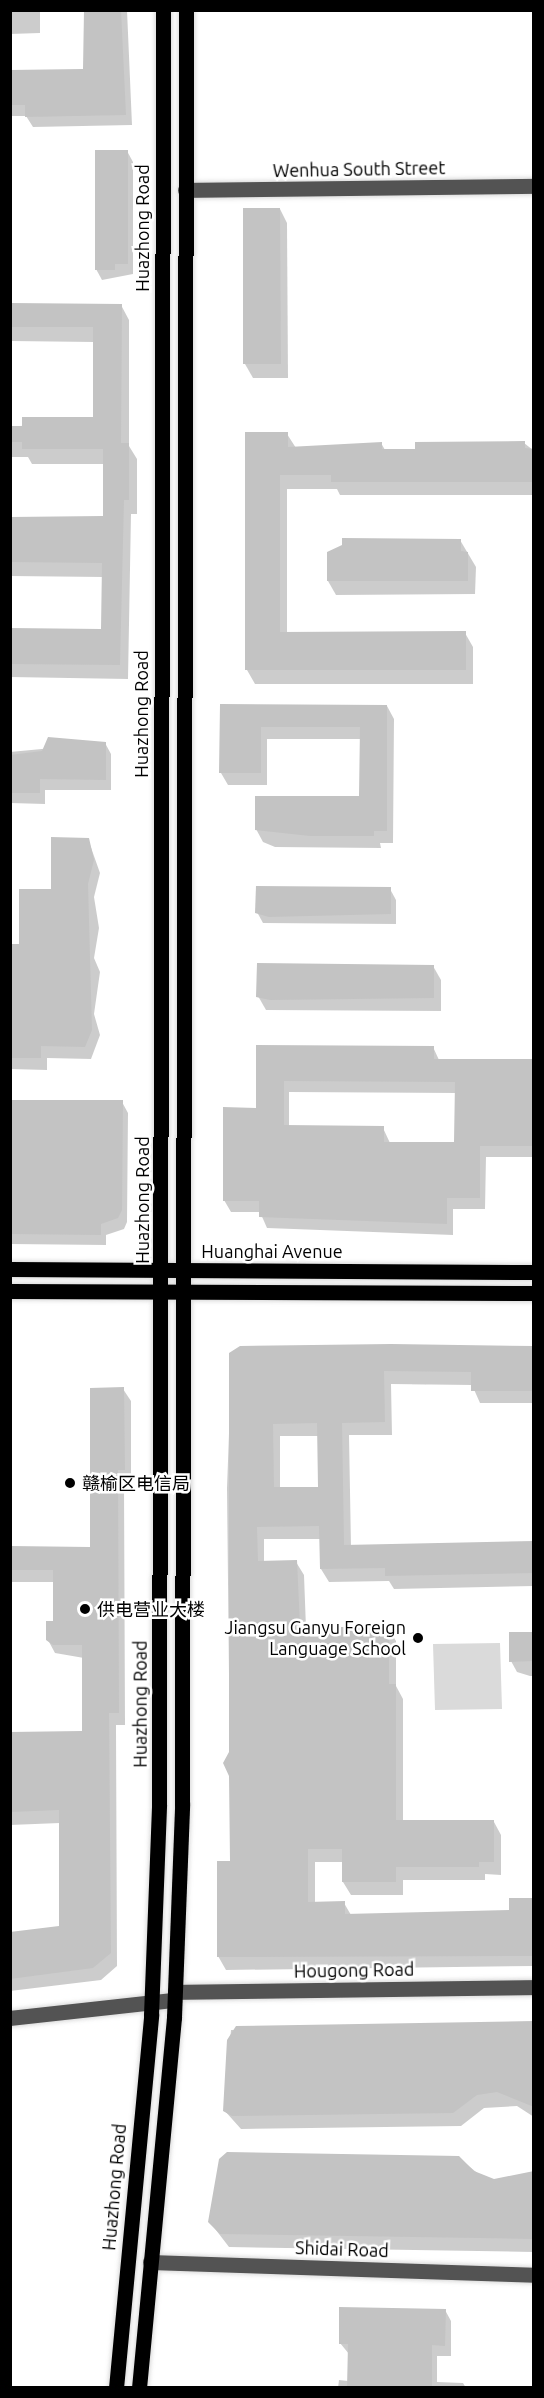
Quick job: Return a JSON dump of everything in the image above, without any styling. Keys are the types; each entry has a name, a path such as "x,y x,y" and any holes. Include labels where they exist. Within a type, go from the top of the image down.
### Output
{"main road":[{"name":"Huazhong Road","path":"116,2388 151,2003 159,1804 163,10"},
{"path":"139,2388 175,1996 182,1805 186,10"},
{"name":"Huanghai Avenue","path":"10,1269 534,1272"},
{"path":"10,1291 534,1293"}],"street":[{"name":"Wenhua South Street","path":"185,190 534,186"},
{"name":"Hougong Road","path":"10,2018 151,2003 175,1996 534,1987"},
{"name":"Shidai Road","path":"150,2262 534,2275"}],"shaded area":[{"path":"500,1643 502,1709 435,1710 433,1644"}],"building":[{"path":"84,10 121,10 126,115 25,117 25,105 10,105 10,70 83,69"},
{"path":"95,150 128,150 128,264 115,264 115,270 95,270"},
{"path":"243,208 280,208 281,364 243,364"},
{"path":"10,303 122,304 121,443 129,443 129,500 124,500 120,665 10,664 10,628 101,629 102,563 10,562 10,517 103,516 103,449 22,449 22,442 10,442 10,426 22,426 22,417 93,417 93,327 10,327"},
{"path":"245,432 288,432 288,447 382,442 382,449 415,449 415,442 525,441 525,448 534,449 534,482 331,482 331,475 280,475 280,632 466,631 466,670 245,670"},
{"path":"342,538 461,539 461,551 468,552 468,581 327,581 327,552 342,545"},
{"path":"220,704 387,705 387,831 374,831 374,836 310,836 255,830 255,796 359,796 360,727 261,727 261,773 219,773"},
{"path":"48,737 106,742 106,780 40,779 40,793 10,793 10,755 42,751"},
{"path":"51,837 89,838 94,860 88,884 92,1030 85,1047 41,1046 41,1058 10,1058 10,944 19,944 19,889 51,889"},
{"path":"256,886 391,887 391,914 269,917 255,913"},
{"path":"257,963 434,965 434,998 270,1000 256,997"},
{"path":"256,1045 434,1046 434,1059 534,1059 534,1146 480,1146 480,1198 447,1198 447,1224 259,1217 259,1201 223,1201 223,1107 256,1108","holes":["284,1081 455,1082 454,1142 384,1142 384,1126 284,1125"]},
{"path":"10,1100 123,1100 122,1210 118,1218 101,1224 101,1235 10,1234"},
{"path":"391,1344 534,1346 534,1391 471,1391 471,1372 384,1371 385,1422 342,1423 344,1545 534,1541 534,1573 385,1576 385,1568 320,1569 319,1526 257,1527 258,1561 297,1560 300,1627 389,1627 389,1684 396,1684 396,1820 494,1820 494,1862 479,1862 479,1867 396,1867 396,1882 342,1882 342,1849 308,1849 308,1902 345,1901 345,1914 509,1910 509,1898 534,1898 534,1956 217,1957 217,1861 230,1861 229,1776 223,1763 229,1752 229,1353 240,1346","holes":["317,1423 318,1487 274,1487 273,1424"]},
{"path":"124,1387 125,1470 118,1470 119,1713 109,1713 111,1953 93,1968 10,1979 10,1932 59,1926 59,1810 10,1812 10,1732 82,1731 82,1645 53,1645 46,1640 46,1621 53,1621 53,1570 10,1570 10,1546 90,1547 90,1388"},
{"path":"509,1632 534,1632 534,1661 509,1662"},
{"path":"534,2021 534,2107 497,2092 477,2095 453,2113 232,2116 223,2111 227,2040 236,2026"},
{"path":"227,2152 459,2156 474,2171 494,2179 534,2171 534,2239 220,2234 208,2222 219,2159"},
{"path":"339,2307 446,2309 445,2346 432,2345 432,2388 347,2388 348,2344 339,2344"}],"place":[{"name":"赣榆区电信局","path":"70,1483"},
{"name":"供电营业大楼","path":"85,1609"},
{"name":"Jiangsu Ganyu Foreign Language School","path":"418,1638"}]}
